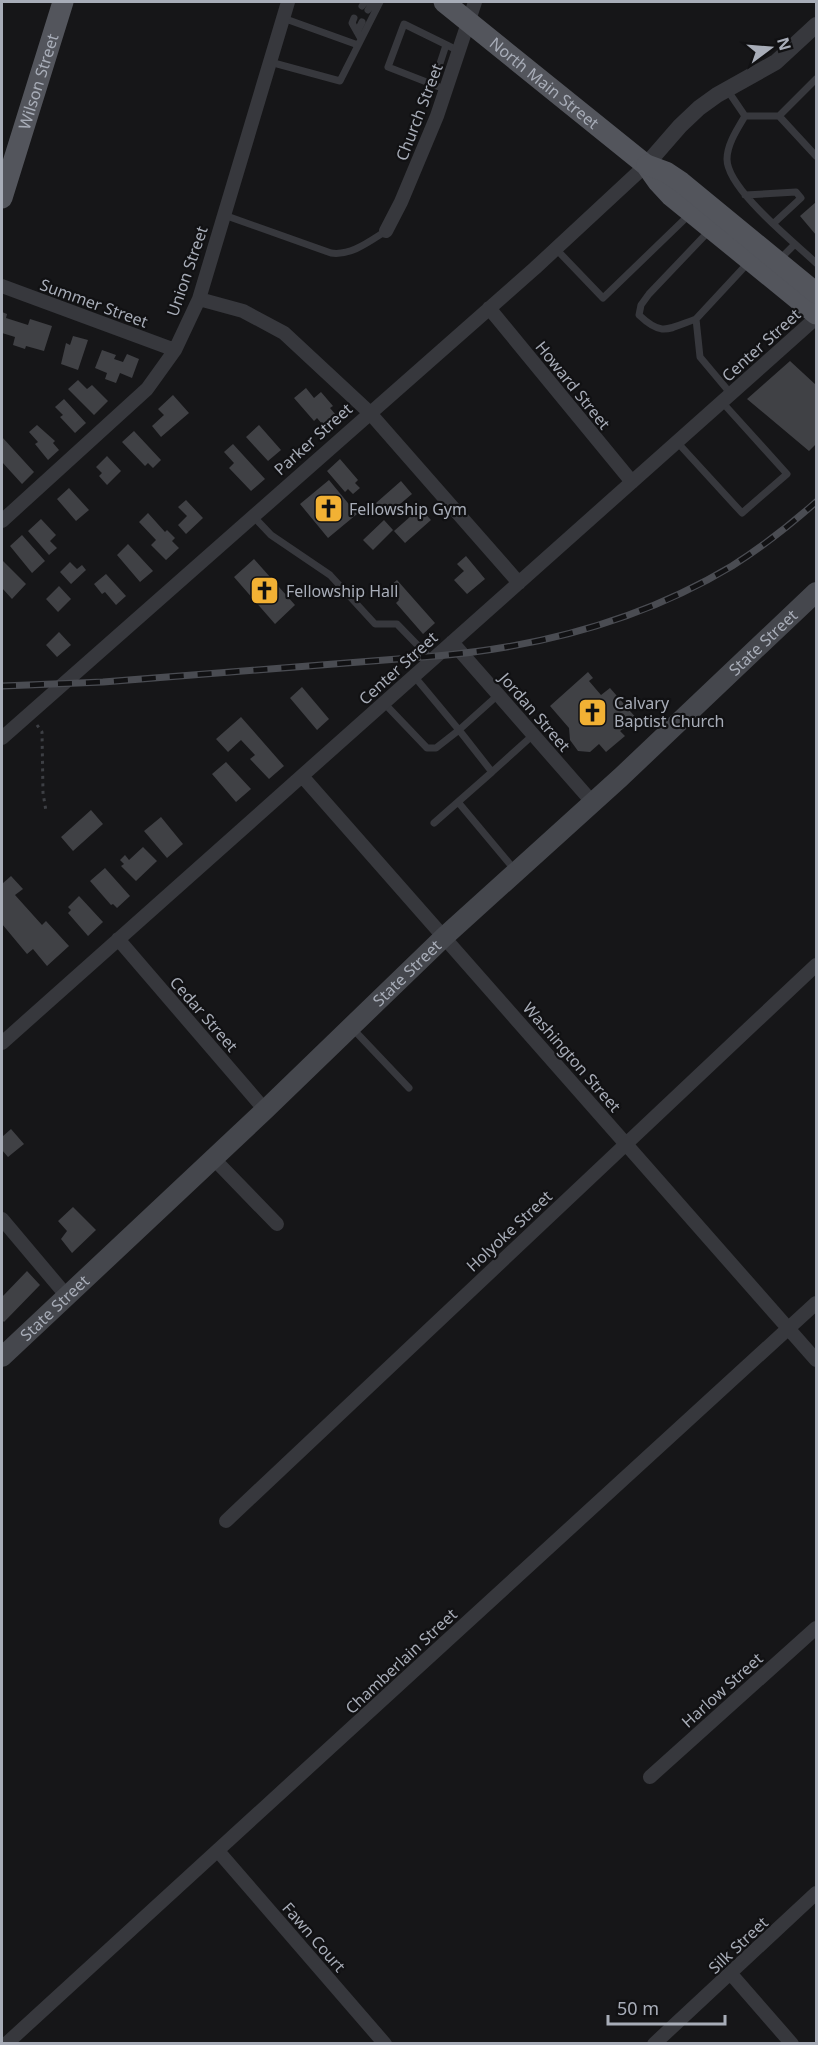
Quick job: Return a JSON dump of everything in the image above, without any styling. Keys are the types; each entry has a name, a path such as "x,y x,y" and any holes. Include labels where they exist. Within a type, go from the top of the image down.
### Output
{"main road":[{"name":"Wilson Street","path":"2,198 63,2"},
{"name":"North Main Street","path":"444,2 471,11 646,165 664,189 711,228 765,264 816,293"},
{"name":"North Main Street","path":"646,165 666,172 681,182 816,316"},
{"name":"State Street","path":"2,1357 265,1110 444,937 593,803 816,592"}],"street":[{"name":"Union Street","path":"2,521 147,390 175,350 199,299 288,2"},
{"name":"Church Street","path":"387,231 447,90 471,11"},
{"path":"646,165 690,116 708,101 776,62 816,25"},
{"name":"Parker Street","path":"2,738 489,308 646,165"},
{"name":"Summer Street","path":"2,286 175,350"},
{"path":"199,299 243,311 284,333 369,412 519,583"},
{"name":"Howard Street","path":"489,308 632,482"},
{"name":"Center Street","path":"2,1043 816,316"},
{"name":"Jordan Street","path":"452,642 593,803"},
{"name":"Washington Street","path":"302,776 816,1360"},
{"name":"Cedar Street","path":"118,939 265,1110"},
{"name":"Holyoke Street","path":"226,1521 816,965"},
{"path":"213,1158 277,1224"},
{"path":"2,1219 66,1295"},
{"name":"Chamberlain Street","path":"6,2043 816,1303"},
{"name":"Harlow Street","path":"650,1777 816,1628"},
{"name":"Fawn Court","path":"218,1851 385,2043"},
{"name":"Silk Street","path":"654,2043 816,1893"},
{"path":"731,1974 792,2043"}],"lane":[{"path":"365,6 373,2"},
{"path":"270,62 340,81 380,2"},
{"path":"283,18 360,42"},
{"path":"354,18 352,23 360,42"},
{"path":"357,32 362,22"},
{"path":"447,90 388,67 404,24 459,51"},
{"path":"433,85 446,45"},
{"path":"745,116 779,116 816,79"},
{"path":"727,89 745,116"},
{"path":"745,116 732,142 727,159 730,172 745,195 816,263"},
{"path":"779,116 816,156"},
{"path":"745,195 796,192 801,198 774,223"},
{"path":"555,249 603,298 692,213"},
{"path":"224,215 340,255 348,253 387,231"},
{"path":"711,228 641,305 639,315 652,327 667,330 696,319 765,264 795,244"},
{"path":"677,442 742,513 787,474 726,398 700,357 696,319"},
{"path":"253,516 271,535 330,575 375,624 397,624 432,660"},
{"path":"414,676 492,772"},
{"path":"384,703 427,748 436,748 498,695"},
{"path":"435,823 533,735"},
{"path":"458,802 516,872"},
{"path":"351,1027 409,1088"}],"path":[{"path":"28,714 42,732 43,793 46,811"}],"building":[{"path":"816,202 816,235 800,216"},
{"path":"2,312 7,314 6,318 28,325 30,319 52,326 44,351 13,345 15,337 2,333"},
{"path":"73,336 88,340 78,370 61,364 66,343 70,345"},
{"path":"102,350 116,355 114,359 123,362 127,354 139,359 132,378 120,373 116,383 105,379 107,373 95,368"},
{"path":"790,361 816,385 816,444 809,451 747,399"},
{"path":"78,380 87,389 92,385 108,401 94,415 68,389"},
{"path":"306,388 314,398 321,392 333,406 330,408 336,415 323,425 317,418 314,421 294,398"},
{"path":"173,395 189,413 161,437 152,426 164,415 158,409"},
{"path":"64,399 86,423 75,433 60,417 63,415 55,407"},
{"path":"37,425 55,441 53,443 59,450 48,460 35,444 38,442 29,432"},
{"path":"259,425 281,450 268,461 246,437"},
{"path":"134,431 161,460 153,468 148,463 145,466 122,442"},
{"path":"2,437 34,472 22,484 2,462"},
{"path":"233,444 265,479 251,491 229,468 234,463 224,452"},
{"path":"107,456 121,471 107,485 99,476 102,473 96,467"},
{"path":"340,459 358,480 355,483 360,488 353,494 348,489 345,492 327,471"},
{"name":"Fellowship Gym","path":"329,480 357,514 328,538 300,504"},
{"path":"401,481 412,494 387,515 376,503"},
{"path":"69,488 89,510 76,521 57,499"},
{"path":"186,500 203,518 186,534 178,525 187,516 178,507"},
{"path":"420,508 431,520 405,543 394,531"},
{"path":"148,513 165,532 167,530 175,538 172,541 179,548 166,560 151,545 156,540 139,522"},
{"path":"41,519 56,535 50,541 57,548 49,555 28,531"},
{"path":"384,520 393,530 373,550 363,540"},
{"path":"22,535 45,561 32,573 10,546"},
{"path":"128,544 153,571 140,582 117,555"},
{"path":"466,556 485,579 467,594 454,580 464,571 457,564"},
{"name":"Fellowship Hall","path":"254,559 295,605 275,624 234,577"},
{"path":"2,560 26,584 12,599 2,588"},
{"path":"70,562 77,569 82,565 86,570 71,584 60,572"},
{"path":"106,574 126,596 116,605 105,592 102,594 94,584"},
{"path":"397,580 435,623 423,634 396,603 399,600 388,588"},
{"path":"59,586 71,599 58,612 46,599"},
{"path":"59,632 71,645 57,657 46,645"},
{"name":"Calvary Baptist Church","path":"588,672 593,678 589,681 601,695 610,688 637,719 620,731 625,736 606,752 599,744 590,752 578,751 570,740 569,728 550,706"},
{"path":"302,687 329,719 317,730 290,698"},
{"path":"241,717 284,766 269,779 250,759 255,755 241,740 228,752 216,739"},
{"path":"226,762 251,789 236,802 212,774"},
{"path":"91,810 103,824 73,851 61,837"},
{"path":"161,817 183,844 167,858 144,831"},
{"path":"143,847 157,861 136,881 121,866 124,864 120,860 125,855 129,860"},
{"path":"105,868 130,896 117,908 111,905 90,881"},
{"path":"11,876 23,889 15,895 42,925 46,921 69,946 47,966 33,949 27,954 2,924 2,884"},
{"path":"79,896 103,922 88,936 68,913 71,910 68,907"},
{"path":"11,1129 24,1144 8,1157 2,1150 2,1137"},
{"path":"73,1207 96,1230 72,1253 61,1239 67,1231 58,1221"},
{"path":"27,1271 40,1285 4,1322 2,1320 2,1297"}],"railway":[{"path":"2,686 103,682 436,656 475,652 552,638 626,616 698,585 754,551 816,502"}],"place":[{"name":"Fellowship Gym","path":"328,509"},
{"name":"Fellowship Hall","path":"265,591"},
{"name":"Calvary Baptist Church","path":"593,712"}]}
